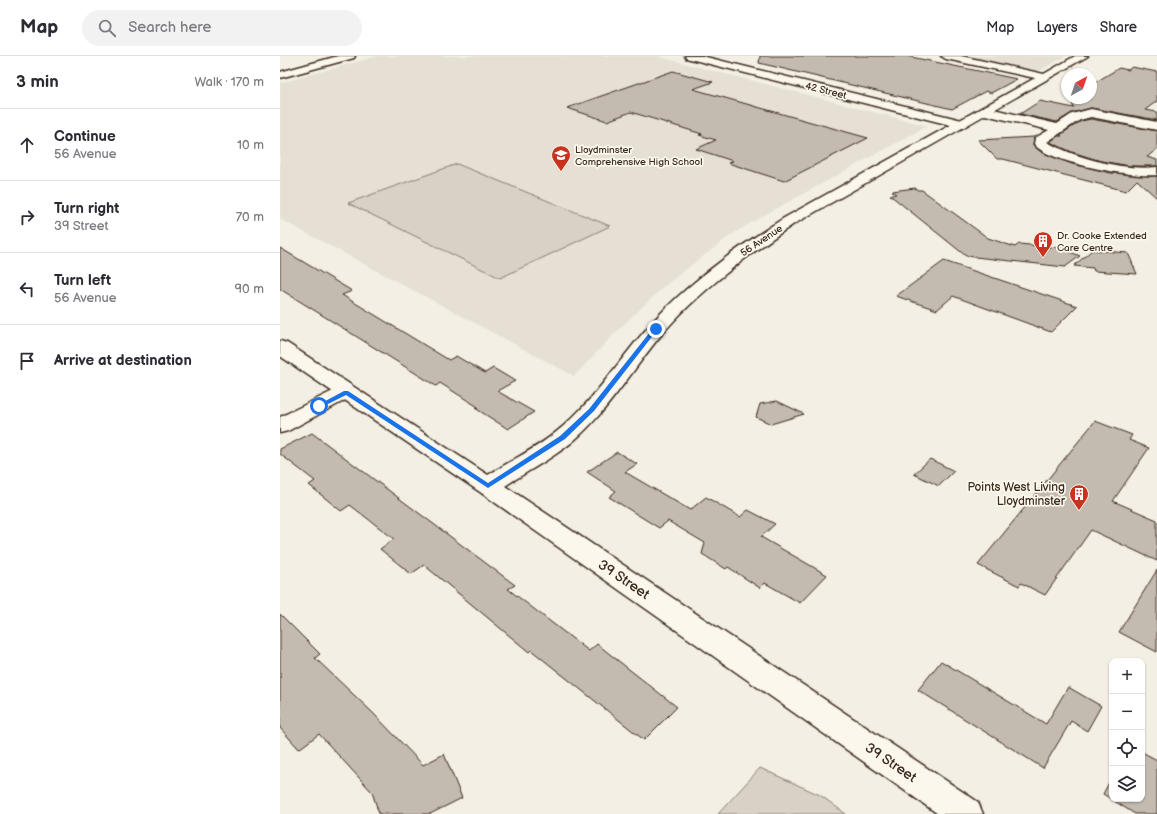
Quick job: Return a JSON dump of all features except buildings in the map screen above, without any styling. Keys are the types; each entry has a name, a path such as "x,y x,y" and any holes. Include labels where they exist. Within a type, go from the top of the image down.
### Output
{"street":[{"path":"280,75 350,56"},
{"path":"946,56 1045,77"},
{"name":"56 Avenue","path":"488,486 563,438 591,410 656,329 685,300 739,256 789,221 1083,56"},
{"name":"42 Street","path":"699,57 962,124"},
{"path":"988,109 1061,126"},
{"path":"1157,126 1091,113 1076,117 1040,141 1040,144 1055,152 1130,171 1157,171"},
{"name":"39 Street","path":"280,347 488,486 966,814"},
{"path":"280,426 346,392"}],"shaded area":[{"name":"Lloydminster Comprehensive High School","path":"378,56 656,56 927,126 759,218 731,235 663,287 617,331 574,376 280,219 280,83"},
{"path":"956,56 1066,56 1041,70 1028,71"},
{"path":"457,164 610,226 500,278 348,203"},
{"path":"760,768 820,795 846,814 718,814"}],"place":[{"name":"Lloydminster Comprehensive High School","path":"561,172"},
{"name":"Dr. Cooke Extended Care Centre","path":"1043,258"},
{"name":"Points West Living Lloydminster","path":"1079,511"}],"route":[{"path":"319,406 346,392 488,486 563,438 591,410 656,329"}]}
